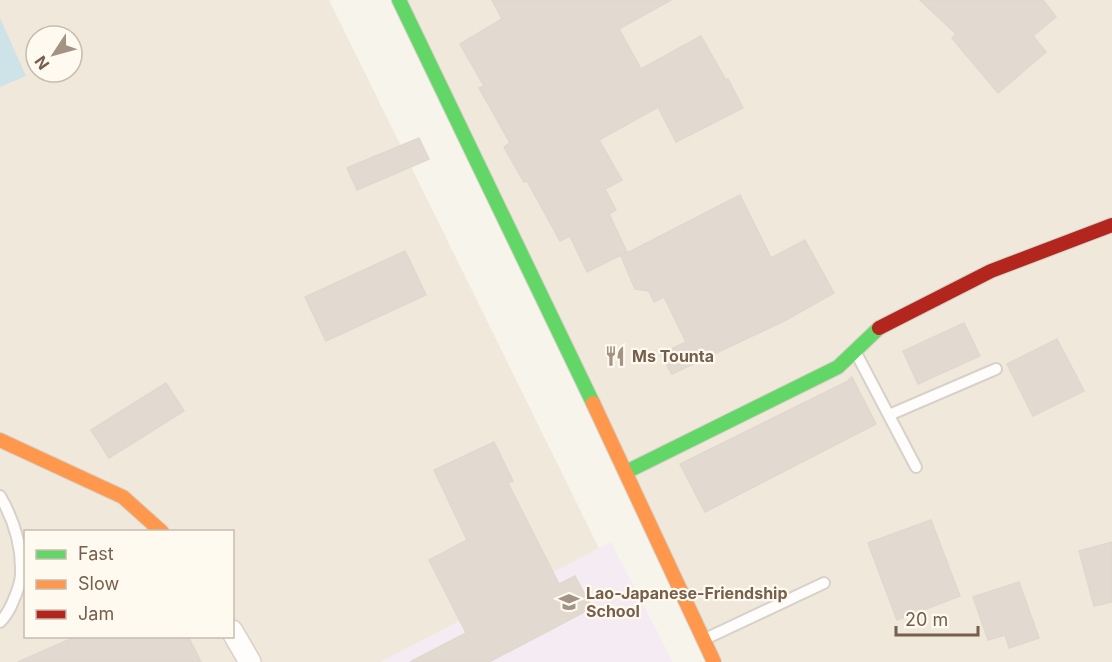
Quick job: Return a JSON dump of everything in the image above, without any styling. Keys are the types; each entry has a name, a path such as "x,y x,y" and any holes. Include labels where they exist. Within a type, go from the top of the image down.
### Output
{"street":[{"path":"399,0 626,472 714,662"},
{"path":"626,472 838,367 876,330 991,271 1112,225"},
{"path":"0,440 123,497 161,530"},
{"path":"234,634 250,662"}],"lane":[{"path":"855,351 916,467"},
{"path":"889,415 996,369"},
{"path":"0,496 18,539 22,576 14,599 0,622"},
{"path":"704,640 824,583"}],"shaded area":[{"path":"0,0 329,0 655,662 0,662"},
{"path":"404,0 1112,0 1112,662 723,662"},
{"path":"0,18 24,72 24,77 0,87"},
{"name":"Lao-Japanese-Friendship School","path":"611,542 673,662 380,662"}],"building":[{"path":"492,0 671,0 619,29 641,69 701,36 743,108 676,142 658,107 599,140 622,180 605,189 616,210 609,214 627,252 587,272 570,236 560,241 527,181 524,182 504,147 510,143 479,88 484,86 460,44 502,19"},
{"path":"920,0 1043,0 1056,17 1033,36 1046,52 998,93 952,38 956,34"},
{"path":"419,138 429,159 357,190 347,168"},
{"path":"740,195 771,258 805,240 834,293 784,321 672,374 660,354 686,342 664,297 654,302 649,291 635,289 621,256"},
{"path":"405,251 426,295 326,341 305,297"},
{"path":"964,323 980,356 918,384 903,351"},
{"path":"1057,339 1084,391 1033,416 1007,364"},
{"path":"852,377 876,424 705,512 680,464"},
{"path":"166,383 184,411 109,458 91,430"},
{"path":"494,442 513,481 508,483 559,584 575,576 592,608 489,662 410,662 466,633 429,560 467,540 434,470"},
{"path":"931,520 960,596 897,620 868,543"},
{"path":"1112,542 1112,602 1094,606 1079,551"},
{"path":"1019,582 1039,638 1009,648 1005,635 988,640 973,597"},
{"path":"72,638 189,638 201,662 18,662"}],"traffic: fast":[{"path":"399,0 593,403"},
{"path":"626,472 838,367 879,328"}],"traffic: slow":[{"path":"593,403 714,662"},
{"path":"0,440 123,497 160,530"}],"traffic: jam":[{"path":"879,328 991,271 1112,225"}],"place":[{"name":"Ms Tounta","path":"615,356"},
{"name":"Lao-Japanese-Friendship School","path":"569,602"}]}
